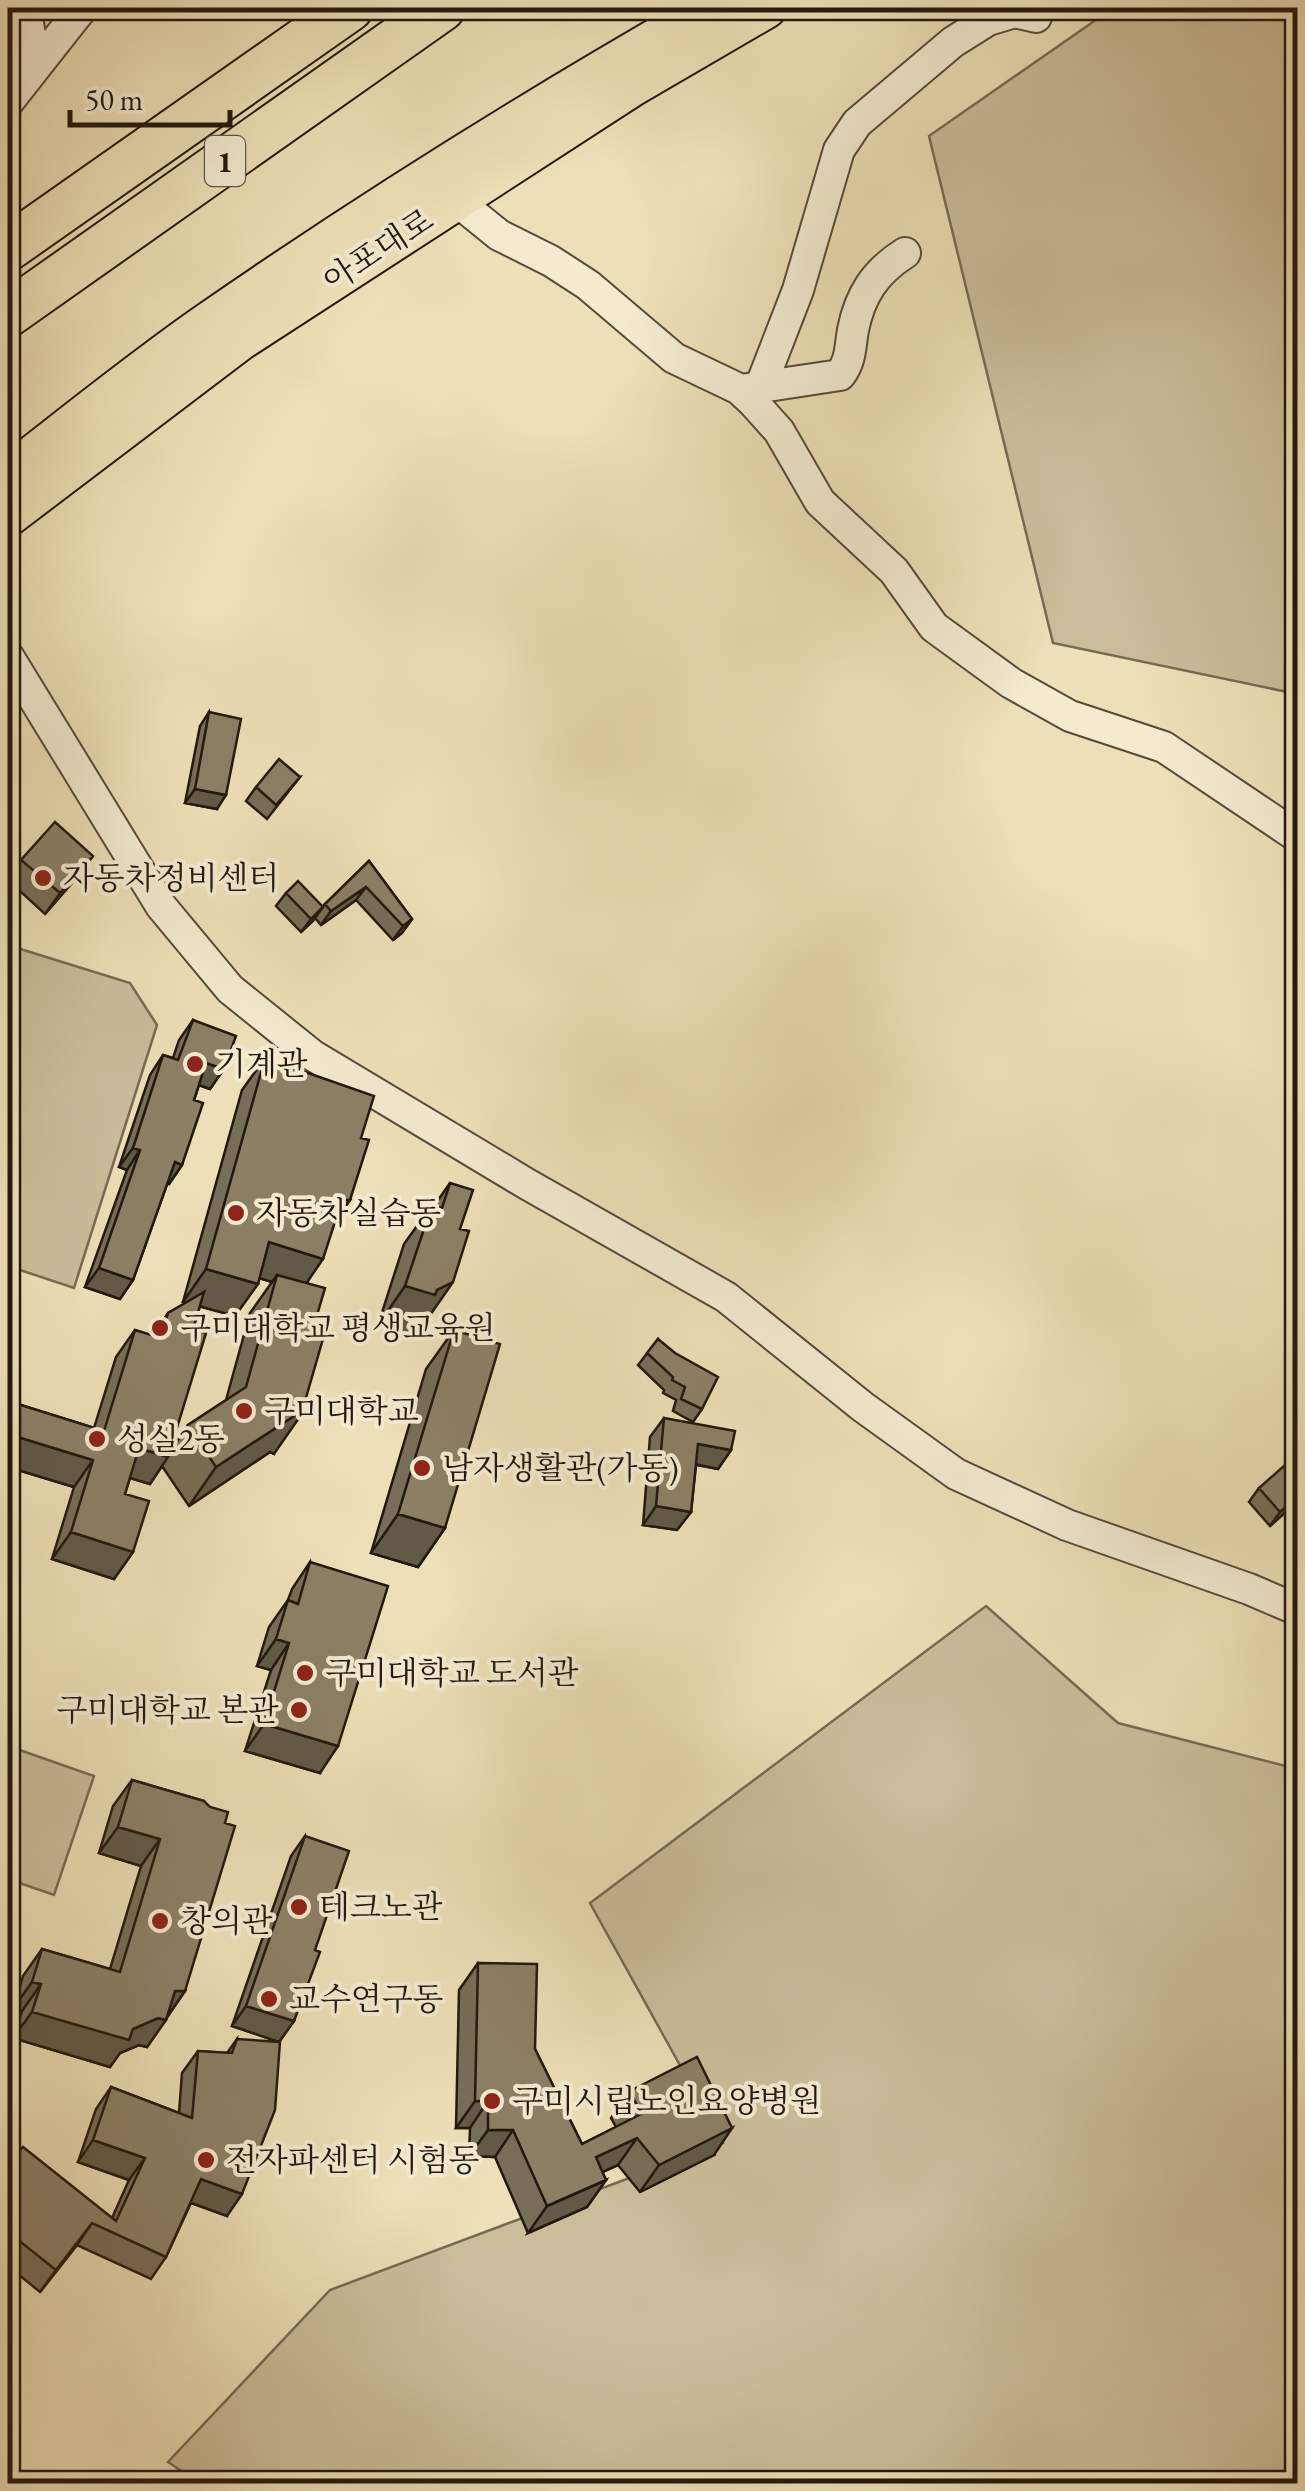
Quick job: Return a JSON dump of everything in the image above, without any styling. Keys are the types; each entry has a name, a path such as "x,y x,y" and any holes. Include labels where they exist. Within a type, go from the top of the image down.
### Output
{"highway":[{"name":"1","path":"8,248 350,8"},
{"name":"1","path":"8,314 442,8"}],"main road":[{"name":"아포대로","path":"8,516 441,188 540,105 710,8"},
{"name":"아포대로","path":"8,475 205,326 441,188 632,86 766,8"}],"street":[{"path":"25,8 34,56 28,76"},
{"path":"8,102 82,8"},
{"path":"750,389 798,290 840,150 857,123 953,42 988,20 1015,12 1036,16"},
{"path":"441,188 498,234 588,285 674,358 750,389 840,375 848,364 860,301 886,265 905,253"},
{"path":"750,389 820,502 894,571 934,627 1011,684 1070,716 1164,747 1298,837"},
{"path":"8,656 161,906 230,989 312,1055 726,1298 863,1407 956,1474 1067,1524 1298,1610"}],"shaded area":[{"path":"1113,8 1297,8 1297,694 1053,643 929,136"},
{"path":"14,947 130,983 157,1025 74,1288 8,1266 8,965"},
{"path":"986,1606 1118,1723 1297,1769 1297,2483 201,2484 168,2462 330,2290 723,2143 590,1903"},
{"path":"8,1746 94,1776 54,1895 8,1879"}],"building":[{"path":"209,712 241,719 226,795 195,789"},
{"path":"279,759 300,777 276,805 256,787"},
{"path":"55,822 93,856 60,893 21,860"},
{"path":"369,861 412,919 403,926 366,887 331,911 325,904"},
{"path":"298,881 323,907 311,919 286,893"},
{"path":"193,1020 236,1036 224,1069 206,1063 194,1100 203,1103 182,1165 175,1162 133,1280 99,1268 140,1150 133,1148 163,1055 178,1060"},
{"path":"265,1058 374,1096 361,1138 369,1140 350,1200 342,1200 323,1259 269,1242 258,1284 206,1269"},
{"path":"450,1183 473,1190 460,1229 469,1231 453,1282 435,1295 405,1286 432,1205 442,1208"},
{"path":"277,1275 325,1288 315,1322 327,1325 301,1415 216,1467 188,1425 246,1387"},
{"path":"204,1292 193,1329 206,1333 168,1457 139,1448 125,1494 149,1501 133,1552 71,1532 93,1460 8,1434 8,1401 104,1431 135,1330 161,1338 168,1313"},
{"path":"454,1330 500,1344 445,1528 398,1514"},
{"path":"658,1339 718,1377 702,1409 681,1399 685,1387 672,1380 647,1353"},
{"path":"664,1418 735,1431 731,1450 698,1444 691,1512 656,1506"},
{"path":"1293,1458 1298,1462 1298,1496 1280,1512 1259,1488"},
{"name":"구미대학교 본관","path":"310,1562 388,1586 338,1746 264,1724 289,1643 276,1639 288,1600 298,1604"},
{"name":"창의관","path":"132,1780 204,1801 228,1812 225,1823 235,1826 185,1991 175,1991 166,2020 158,2018 133,2029 129,2040 32,2012 41,1984 32,1982 42,1949 120,1972 160,1839 118,1827"},
{"path":"305,1836 349,1851 315,1950 320,1952 294,2021 246,2006"},
{"path":"478,1963 537,1964 535,2049 582,2144 641,2114 630,2091 697,2057 732,2128 659,2165 637,2138 596,2157 606,2180 547,2206 513,2130 488,2130 488,2101 475,2101"},
{"path":"237,2039 280,2042 275,2110 242,2194 201,2179 166,2257 92,2223 56,2270 8,2232 8,2144 19,2151 23,2147 116,2221 145,2158 93,2140 111,2087 192,2118 198,2051 232,2053"}],"place":[{"name":"자동차정비센터","path":"43,878"},
{"name":"기계관","path":"195,1064"},
{"name":"자동차실습동","path":"236,1213"},
{"name":"구미대학교 평생교육원","path":"160,1328"},
{"name":"구미대학교","path":"244,1411"},
{"name":"성실2동","path":"97,1439"},
{"name":"남자생활관(가동)","path":"422,1468"},
{"name":"구미대학교 도서관","path":"305,1673"},
{"name":"구미대학교 본관","path":"299,1710"},
{"name":"테크노관","path":"299,1907"},
{"name":"창의관","path":"160,1921"},
{"name":"교수연구동","path":"269,1999"},
{"name":"구미시립노인요양병원","path":"492,2101"},
{"name":"전자파센터 시험동","path":"206,2160"}]}
